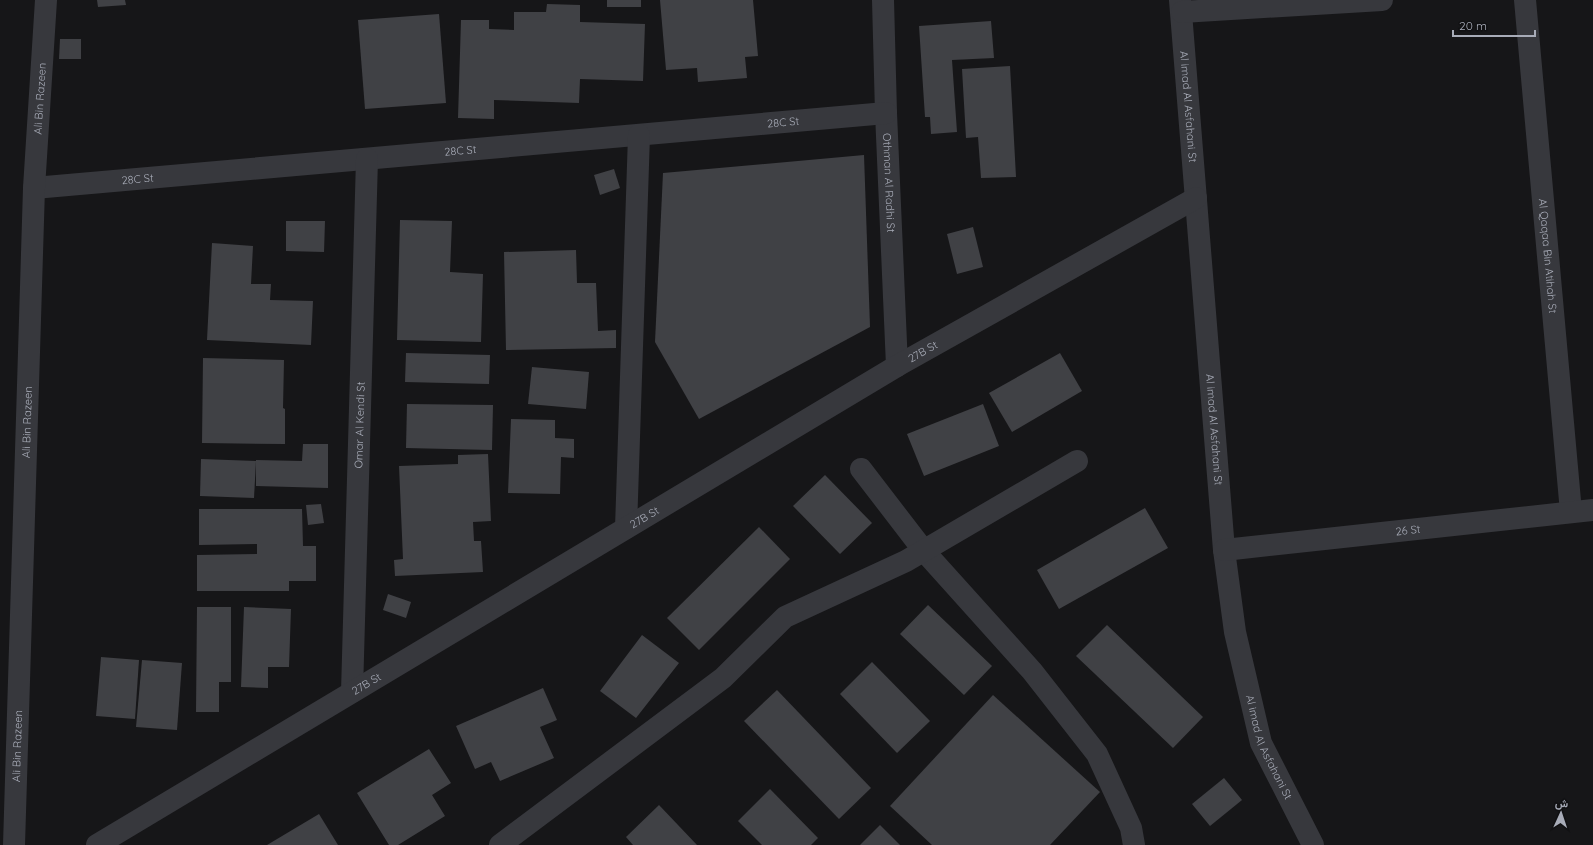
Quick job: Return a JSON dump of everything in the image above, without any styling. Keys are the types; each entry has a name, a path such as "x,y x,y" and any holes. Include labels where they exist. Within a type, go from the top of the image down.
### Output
{"street":[{"name":"Ali Bin Razeen","path":"14,845 34,188 46,0"},
{"name":"Othman Al Radhi St","path":"883,0 886,113 897,366"},
{"path":"1181,6 1382,0"},
{"name":"Al Qaqaa Bin Atihah St","path":"1525,0 1570,512"},
{"name":"Al imad Al Asfahani St","path":"1181,6 1206,350 1224,550 1235,632 1261,743 1313,845"},
{"name":"28C St","path":"34,188 886,113"},
{"path":"626,528 639,135"},
{"name":"Omar Al Kendi St","path":"352,692 367,159"},
{"name":"27B St","path":"97,845 897,366 1196,198"},
{"path":"500,845 723,678 785,617 906,561 1077,461"},
{"path":"861,469 924,551 1032,671 1097,754 1131,828 1134,845"},
{"name":"26 St","path":"1224,550 1593,510"}],"building":[{"path":"97,0 125,0 126,5 98,7"},
{"path":"607,0 641,0 641,7 607,7"},
{"path":"660,0 753,0 758,56 745,57 747,78 698,82 697,68 666,70"},
{"path":"547,4 580,5 580,22 645,24 643,81 580,79 579,103 494,100 494,119 458,118 461,20 489,20 489,29 514,30 514,12 546,12"},
{"path":"439,14 446,103 365,109 358,20"},
{"path":"991,21 994,58 952,60 957,132 931,134 930,117 925,117 919,26"},
{"path":"60,39 81,39 81,59 59,59"},
{"path":"1010,66 1016,177 981,178 978,137 966,138 962,69"},
{"path":"864,155 870,327 699,419 655,342 663,173"},
{"path":"614,169 620,188 600,195 594,175"},
{"path":"400,220 452,221 450,272 483,274 481,342 397,340"},
{"path":"286,221 325,221 324,252 286,251"},
{"path":"973,227 983,267 957,274 947,234"},
{"path":"212,243 253,246 251,284 271,284 270,300 313,301 311,345 207,340"},
{"path":"576,250 577,283 596,283 598,331 616,330 616,348 506,350 504,252"},
{"path":"406,353 490,355 489,384 405,382"},
{"path":"1060,353 1082,391 1012,432 989,393"},
{"path":"203,358 284,360 283,408 285,409 285,444 202,443"},
{"path":"532,367 589,372 586,409 528,404"},
{"path":"407,404 493,405 492,450 406,448"},
{"path":"983,404 999,446 924,476 907,434"},
{"path":"511,419 555,420 555,438 574,439 574,458 561,457 560,494 508,493"},
{"path":"303,444 328,444 328,488 256,486 256,460 302,461"},
{"path":"488,454 491,521 473,522 474,541 481,541 483,572 395,576 394,560 403,559 399,466 458,464 458,455"},
{"path":"201,459 256,461 254,498 200,496"},
{"path":"825,475 872,523 840,554 793,506"},
{"path":"321,504 324,523 308,525 306,505"},
{"path":"1145,508 1168,548 1059,609 1037,570"},
{"path":"199,509 302,509 303,546 316,546 316,581 289,581 289,591 197,591 197,555 257,554 257,544 199,545"},
{"path":"759,527 790,559 699,650 667,618"},
{"path":"388,594 411,602 406,618 383,610"},
{"path":"928,605 992,666 964,695 900,634"},
{"path":"197,607 231,607 231,682 219,682 219,712 196,712"},
{"path":"244,607 291,609 289,667 268,667 268,688 241,687"},
{"path":"1107,625 1203,717 1173,748 1076,656"},
{"path":"642,635 679,663 636,718 600,691"},
{"path":"101,657 139,660 135,719 96,716"},
{"path":"142,660 182,663 177,730 136,727"},
{"path":"872,662 930,721 897,753 840,694"},
{"path":"543,688 557,720 540,727 554,758 500,781 491,762 475,769 456,726"},
{"path":"777,690 871,788 839,819 744,721"},
{"path":"993,695 1100,792 1050,845 932,845 890,806"},
{"path":"429,749 451,783 432,795 445,816 398,845 389,845 357,793"},
{"path":"1224,778 1242,800 1210,826 1192,804"},
{"path":"770,789 818,838 811,845 762,845 738,821"},
{"path":"659,805 697,845 633,845 626,837"},
{"path":"319,814 338,845 267,845"},
{"path":"880,825 900,845 860,845"}]}
